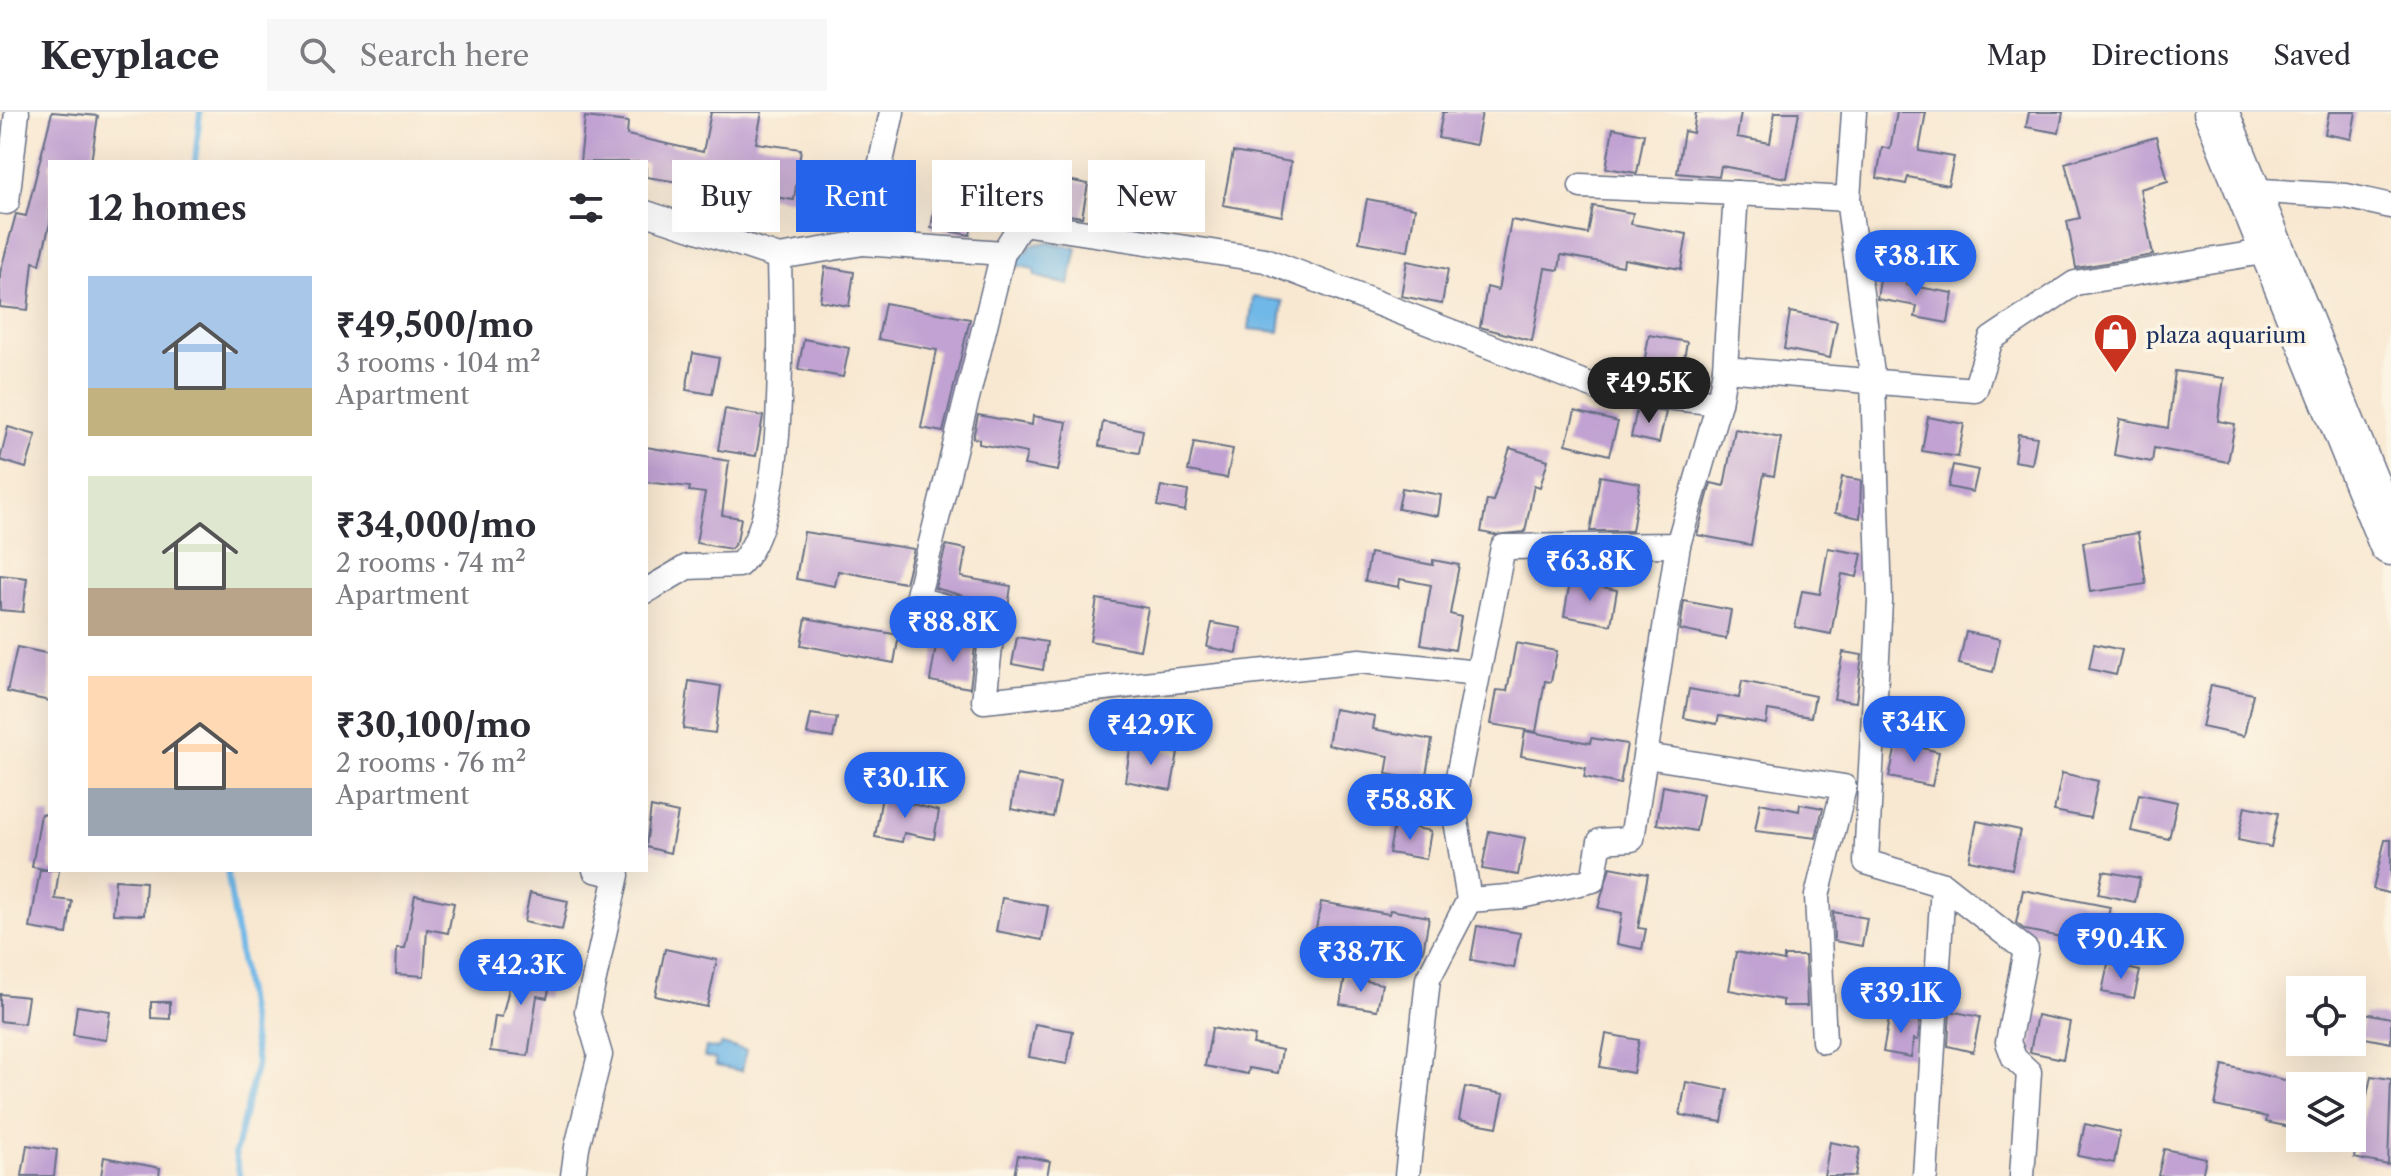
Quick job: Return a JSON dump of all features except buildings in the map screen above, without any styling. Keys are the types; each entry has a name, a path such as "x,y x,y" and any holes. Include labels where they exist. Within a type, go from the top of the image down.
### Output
{"highway":[{"path":"2216,112 2269,251 2391,543"}],"street":[{"path":"0,201 7,202 17,112"},
{"path":"863,243 892,112"},
{"path":"1854,112 1848,199 1873,381 1880,601 1866,862 1943,885 2026,950 2008,1042 2014,1058 2029,1072 2022,1176"},
{"path":"1581,186 1848,199"},
{"path":"2245,190 2346,196 2391,206"},
{"path":"1469,900 1521,896 1593,880 1600,841 1632,839 1678,545 1719,403 1725,369 1736,193"},
{"path":"648,214 779,257 863,243 1003,253"},
{"path":"1478,673 1360,661 984,701 993,620 917,599 1003,253 1022,223 1265,260 1603,390 1719,403"},
{"path":"1725,369 1975,390 1991,339 2075,283 2269,251"},
{"path":"648,590 687,567 739,565 758,542 771,480 780,372 779,257"},
{"path":"1407,1176 1428,979 1469,900 1453,802 1503,547 1678,545"},
{"path":"1646,756 1844,787 1817,896 1824,1041"},
{"path":"573,1176 577,1147 600,1055 587,1011 617,875 604,872"},
{"path":"1925,1176 1943,885"}],"water":[{"path":"1049,242 1077,248 1069,285 1035,276 1034,269 1015,265 1017,254 1028,252 1030,245"},
{"path":"1253,297 1283,301 1279,332 1249,329"},
{"path":"721,1044 746,1050 742,1071 716,1066 715,1059 704,1057 706,1047 718,1049"}],"waterway":[{"path":"195,160 200,112"},
{"path":"227,872 257,1063 235,1154 240,1176"}],"place":[{"name":"plaza aquarium","path":"2115,374"}]}
